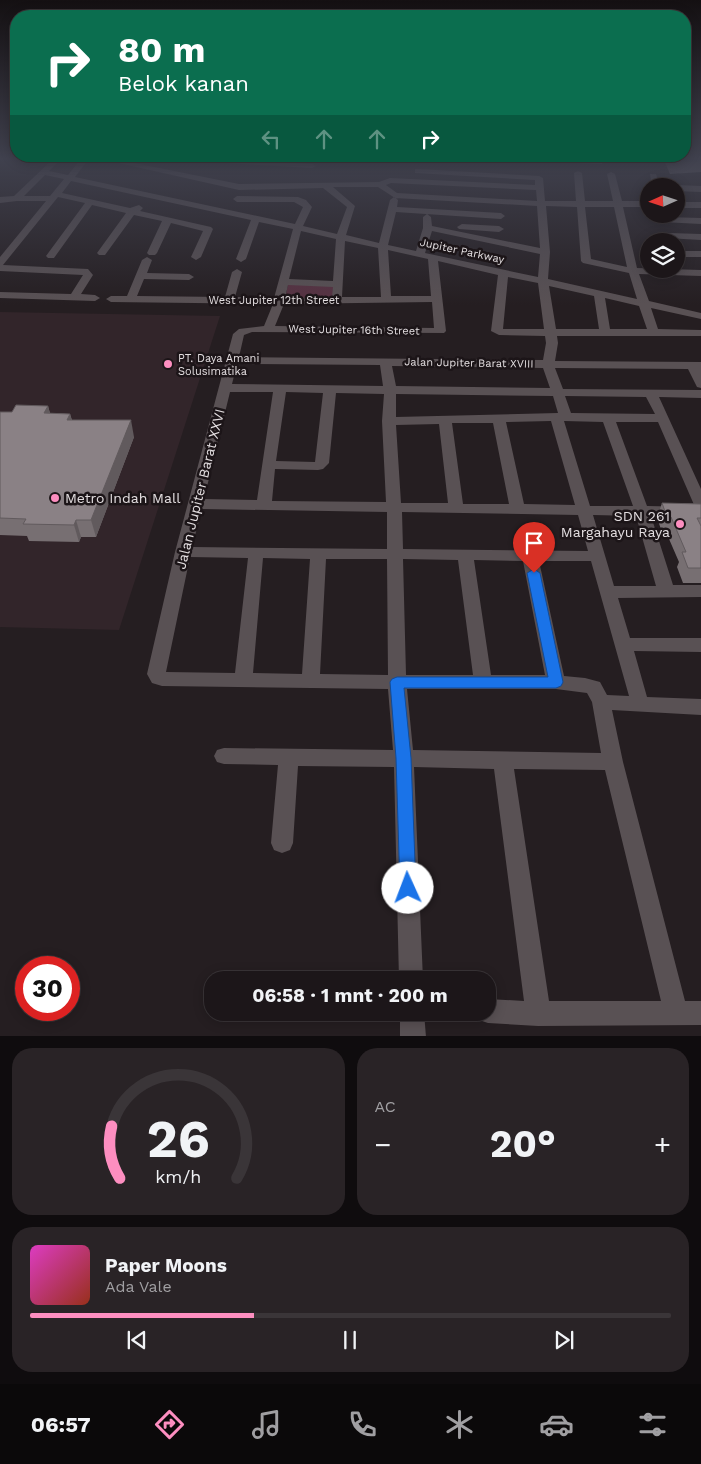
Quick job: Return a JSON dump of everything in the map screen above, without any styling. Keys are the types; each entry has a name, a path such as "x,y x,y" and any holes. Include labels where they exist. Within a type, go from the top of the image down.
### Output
{"street":[{"path":"0,263 9,243 42,208"},
{"path":"51,256 85,208"},
{"path":"120,208 209,230 185,288 141,276"},
{"path":"102,253 132,211 137,208"},
{"name":"Jupiter Parkway","path":"238,208 256,219 599,292 701,316"},
{"path":"268,329 279,301 296,232 308,208"},
{"path":"337,300 342,230 351,208"},
{"path":"386,299 383,246 392,208"},
{"path":"414,208 428,212 501,216"},
{"path":"495,242 502,208"},
{"path":"541,208 545,252 543,281 551,342 551,364 556,393 583,510 640,704"},
{"path":"582,208 586,261 640,271"},
{"path":"618,208 633,271 654,332"},
{"path":"420,255 428,227 428,212"},
{"path":"130,299 168,219"},
{"path":"241,259 256,219"},
{"path":"685,219 701,221"},
{"path":"428,227 545,252"},
{"path":"428,227 499,228"},
{"path":"685,238 701,237"},
{"path":"685,254 701,254"},
{"path":"433,258 438,299"},
{"path":"0,268 84,271 88,275 74,298"},
{"path":"229,300 237,272"},
{"path":"503,272 497,331 501,333 551,342 605,332 701,333"},
{"path":"685,273 701,273"},
{"path":"284,282 337,284"},
{"name":"West Jupiter 12th Street","path":"111,299 130,299 185,288 229,300 438,299"},
{"path":"599,292 605,332"},
{"path":"0,295 95,298"},
{"name":"West Jupiter 16th Street","path":"268,329 440,331 438,299"},
{"name":"Jalan Jupiter Barat XXVI","path":"243,679 162,679 158,678 156,674 183,552 239,334 252,329 268,329"},
{"name":"Jalan Jupiter Barat XVIII","path":"233,360 697,366"},
{"path":"385,362 390,390 389,421 394,507 397,682 404,758 411,971"},
{"path":"697,366 701,384"},
{"path":"226,388 701,394"},
{"path":"264,504 280,389"},
{"path":"268,465 318,466 322,463 330,390"},
{"path":"651,394 701,505"},
{"path":"608,418 642,512 666,591"},
{"path":"389,421 663,418"},
{"path":"499,419 517,508"},
{"path":"445,420 456,507"},
{"path":"195,504 701,512"},
{"path":"183,552 596,556"},
{"path":"256,553 243,679 397,682 556,682 586,684 593,688 601,702 613,762 676,1013"},
{"path":"311,680 318,553"},
{"path":"465,555 483,682"},
{"path":"530,555 556,682"},
{"path":"608,592 701,591"},
{"path":"623,644 701,645"},
{"path":"601,702 701,707"},
{"path":"224,756 613,762"},
{"path":"282,843 289,757"},
{"path":"503,759 538,1014"},
{"path":"496,1011 538,1014 701,1013"},
{"path":"412,1021 413,1036"}],"shaded area":[{"path":"288,284 335,285 334,298 285,299"},
{"path":"0,312 220,316 119,630 0,627"}],"building":[{"name":"Metro Indah Mall","path":"16,405 48,406 44,413 70,414 67,420 131,420 91,520 76,520 74,525 23,524 26,519 0,518 0,412 12,412"},
{"path":"662,503 701,504 701,518 697,518 701,526 701,568 688,568 682,552 686,552 671,517 667,517"}],"place":[{"name":"PT. Daya Amani Solusimatika","path":"168,364"},
{"name":"Metro Indah Mall","path":"55,498"},
{"name":"SDN 261 Margahayu Raya","path":"680,524"}],"route":[{"path":"408,888 404,758 397,682 556,682 534,573"}]}
